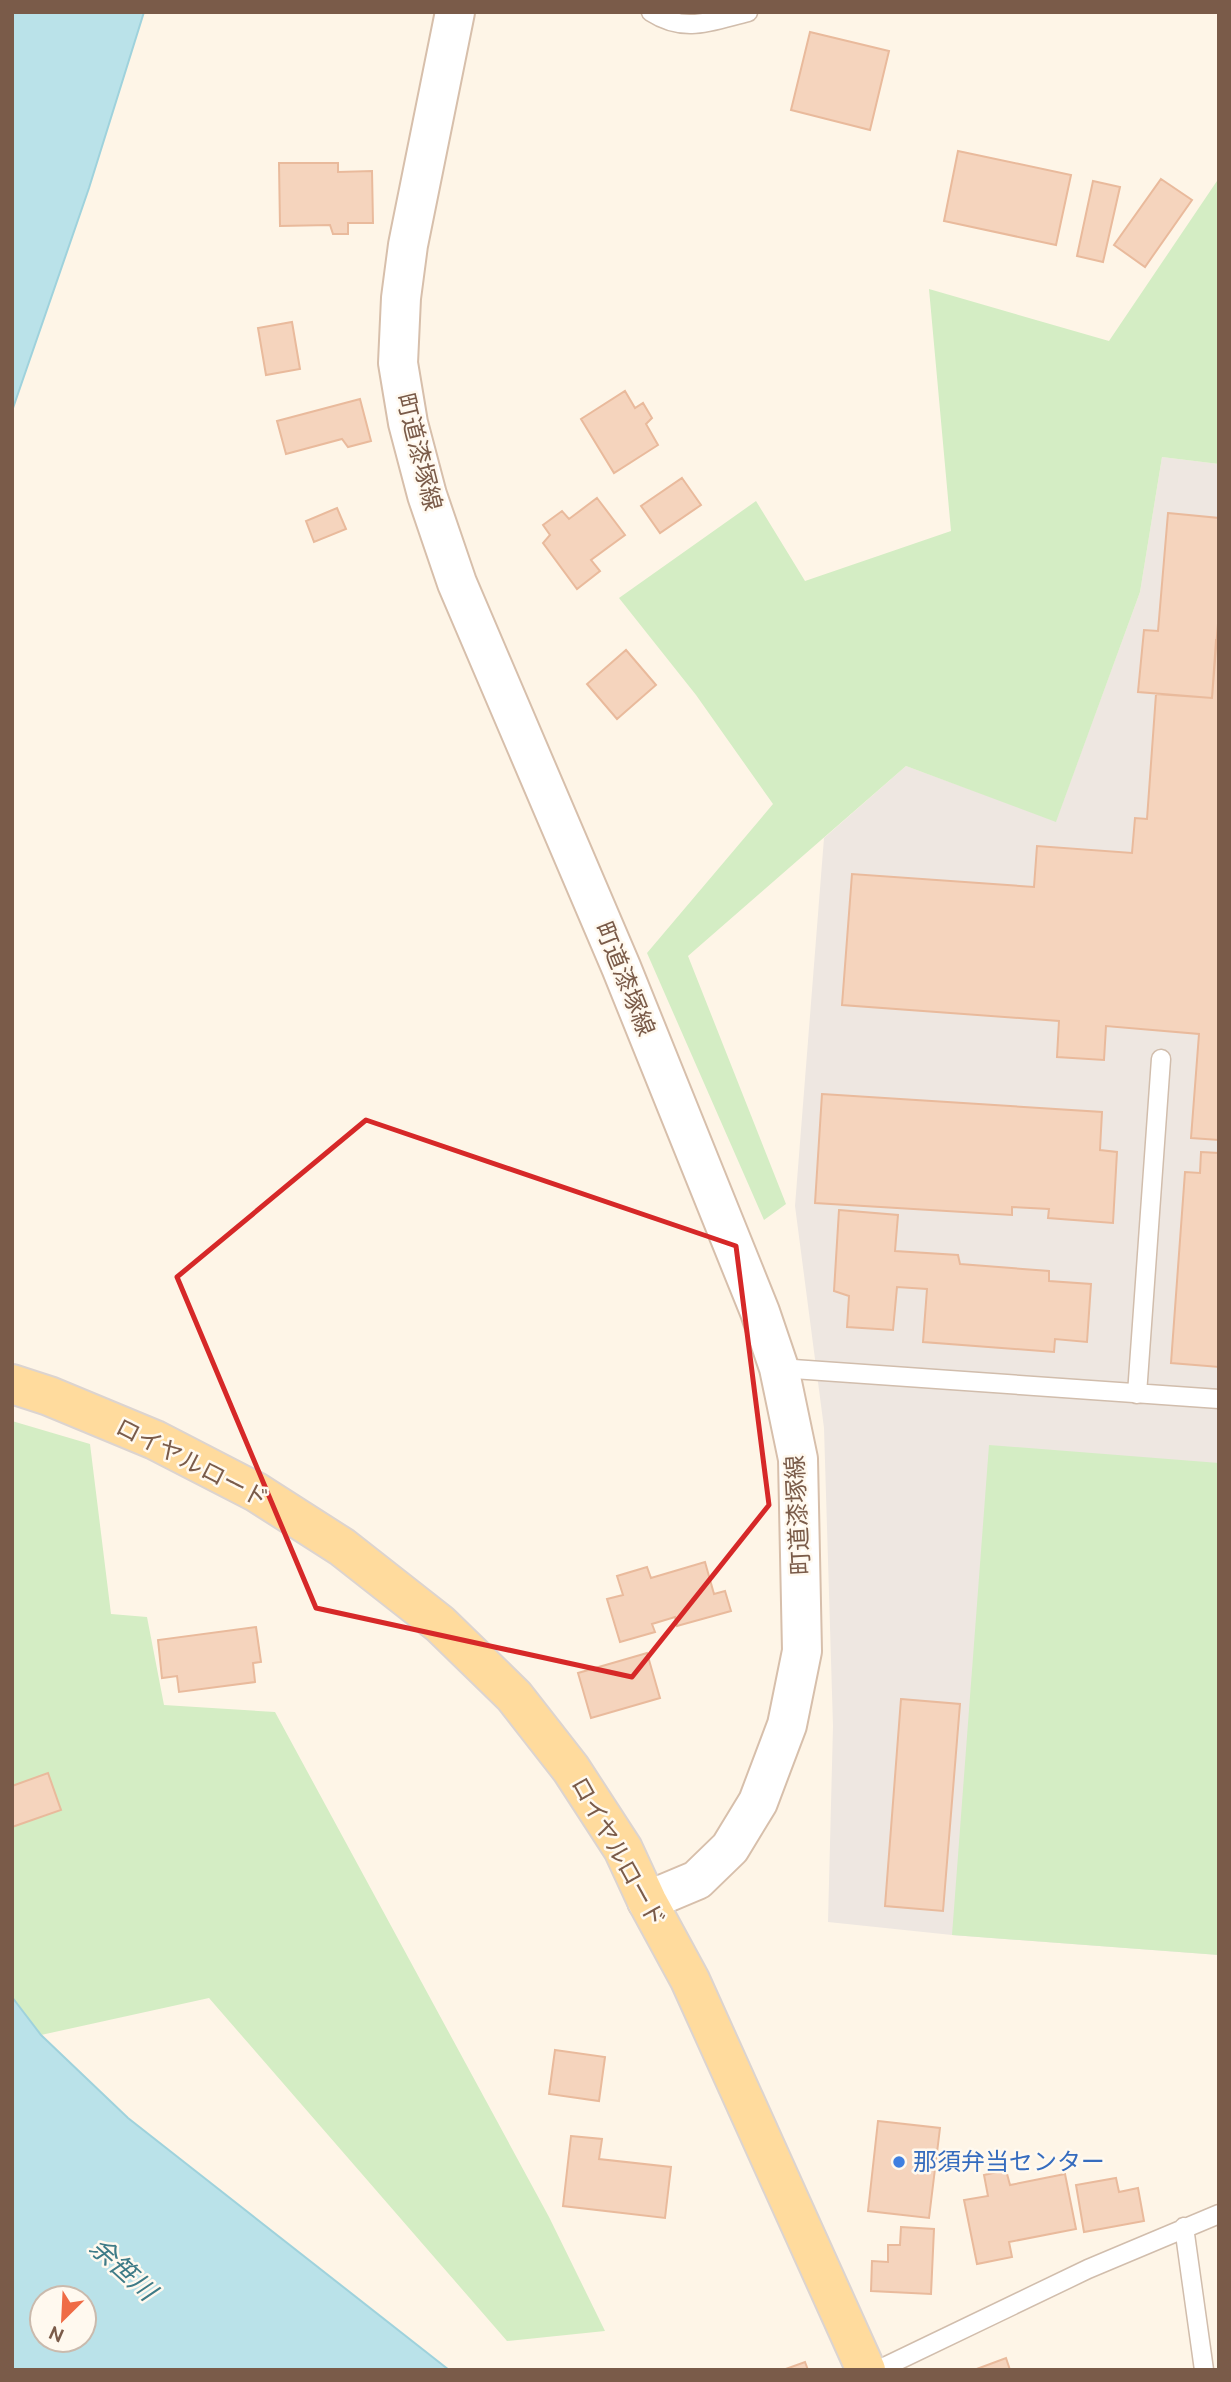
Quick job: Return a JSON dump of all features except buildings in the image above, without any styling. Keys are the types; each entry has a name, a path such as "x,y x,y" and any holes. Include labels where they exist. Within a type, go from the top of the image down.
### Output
{"main road":[{"name":"ロイヤルロード","path":"12,1384 49,1396 155,1440 256,1492 342,1547 440,1624 514,1696 572,1769 623,1849 701,2004 866,2370"}],"street":[{"name":"町道漆塚線","path":"455,12 408,245 401,298 398,363 408,424 427,495 457,583 621,967 760,1312 779,1368 798,1459 802,1651 788,1725 758,1802 730,1849 697,1880 647,1901"}],"lane":[{"path":"651,12 659,18 690,26 748,12"},
{"path":"1138,1394 1161,1059"},
{"path":"779,1368 1219,1399"},
{"path":"877,2370 1088,2269 1219,2214"},
{"path":"1184,2227 1204,2370"}],"highlighted area":[{"path":"366,1120 736,1246 769,1505 632,1677 316,1608 177,1277"}],"shaded area":[{"path":"1162,457 1219,464 1219,1955 952,1935 828,1922 833,1726 824,1428 795,1206 824,838 906,766 1056,821 1140,592"}],"green space":[{"path":"1219,178 1219,464 1162,457 1140,592 1056,822 906,766 688,956 786,1204 764,1220 647,953 773,804 696,695 619,598 756,501 805,581 951,531 929,289 1109,341"},
{"path":"12,1421 90,1444 111,1614 147,1617 164,1705 275,1712 549,2217 605,2331 507,2341 209,1998 41,2035 12,1997"},
{"path":"989,1445 1219,1463 1219,1955 952,1935"}],"water":[{"path":"12,12 144,12 89,188 12,411"},
{"name":"余笹川","path":"12,1997 41,2035 128,2118 449,2370 12,2370"}],"place":[{"name":"那須弁当センター","path":"899,2162"}]}
